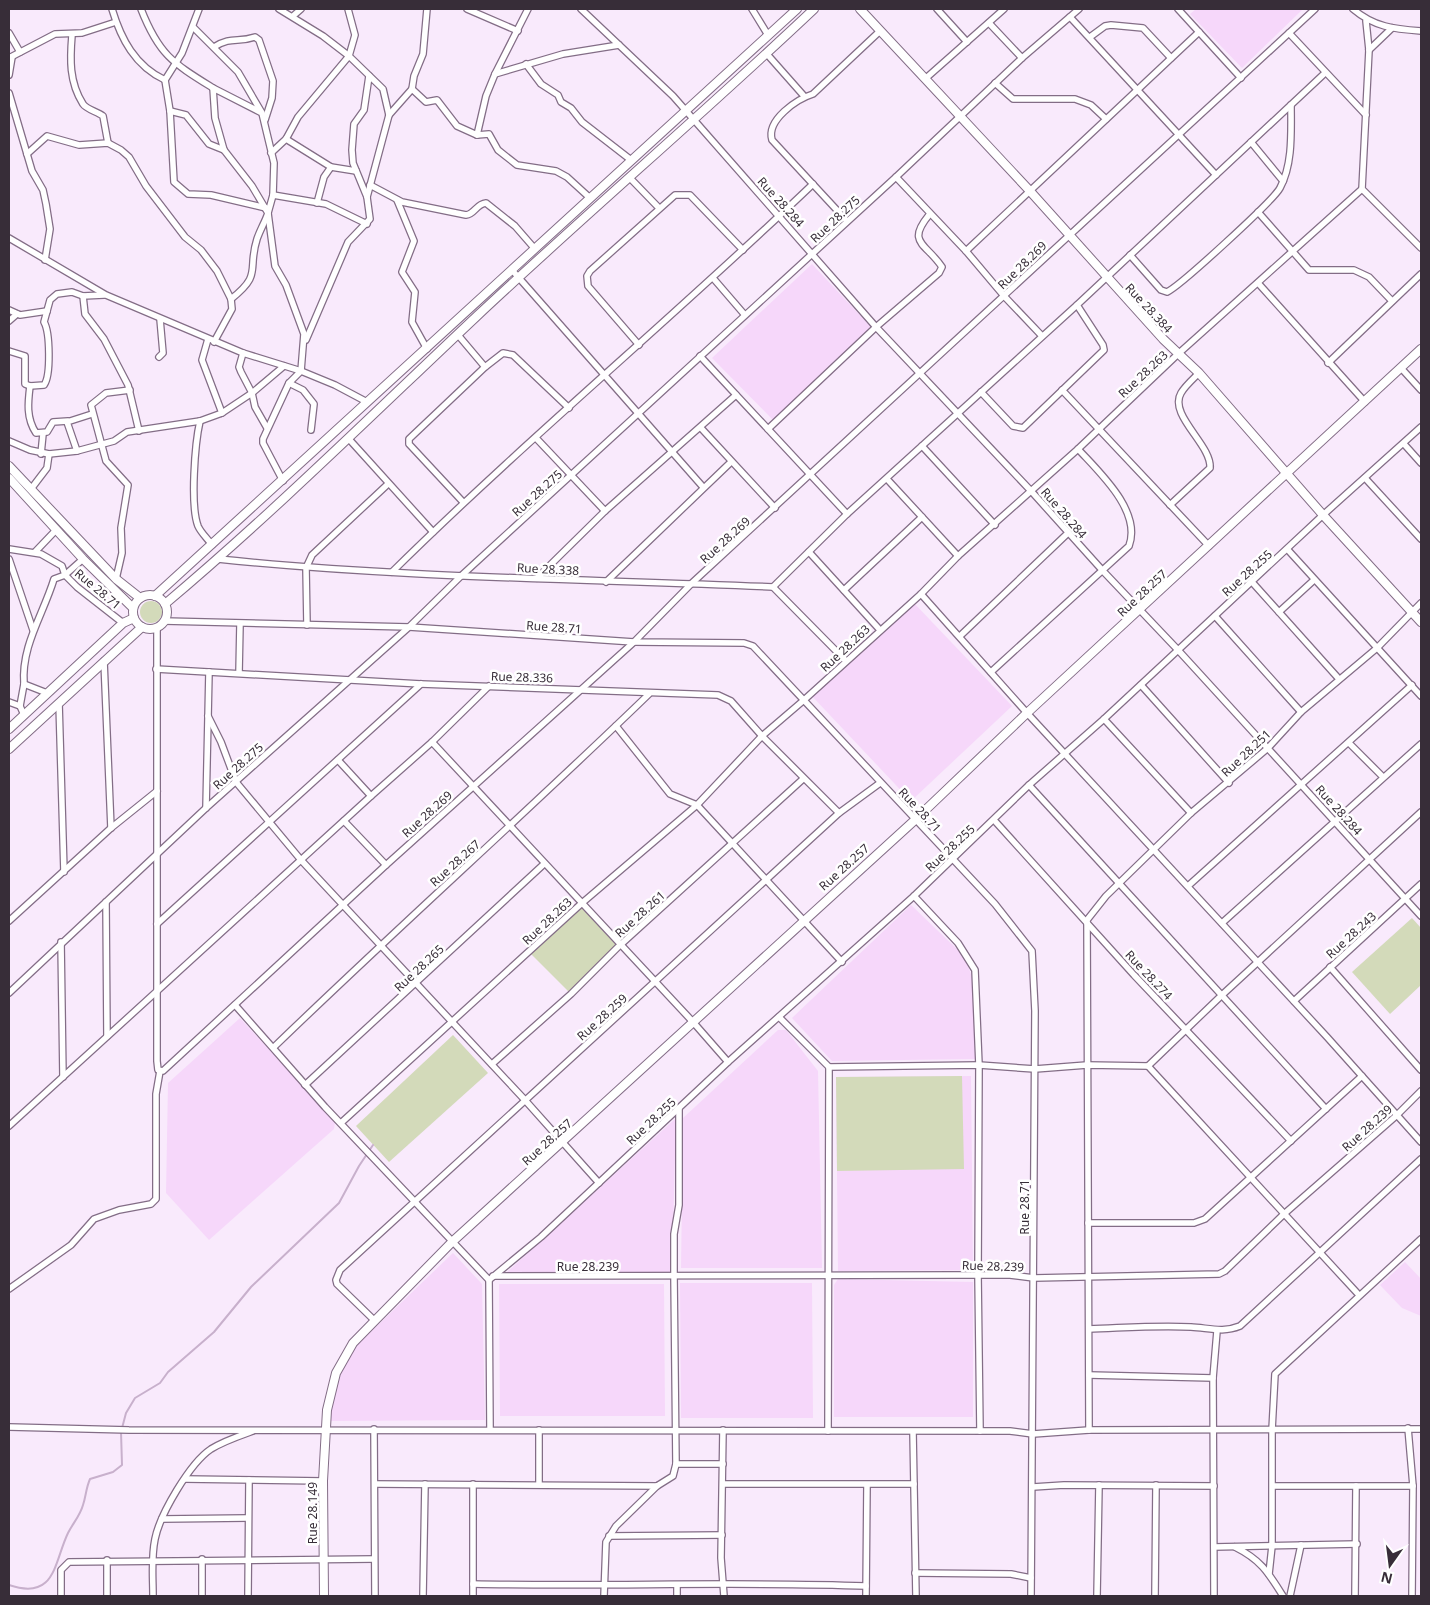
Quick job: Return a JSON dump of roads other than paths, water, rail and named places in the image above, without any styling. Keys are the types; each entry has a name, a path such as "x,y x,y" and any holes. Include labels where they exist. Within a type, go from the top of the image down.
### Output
{"street":[{"path":"112,9 126,45 148,71 165,80"},
{"path":"140,9 154,41 175,64 213,88 262,112"},
{"path":"198,9 182,53 165,80 170,111 172,177 180,188 188,194 211,195 267,211"},
{"path":"279,9 323,36 349,56 385,91 389,115 367,197"},
{"path":"293,16 301,9"},
{"path":"271,153 286,139 298,117 349,56 355,34 348,9"},
{"path":"389,115 412,90 414,76 423,54 427,9"},
{"path":"467,9 518,31"},
{"path":"477,135 486,96 528,9"},
{"name":"Rue 28.284","path":"581,9 685,109 876,327 1032,492 1421,916"},
{"path":"752,9 768,35"},
{"path":"9,466 116,579 140,598 155,596 427,349 685,109 797,9"},
{"path":"164,604 218,558 629,177 695,121 814,9"},
{"name":"Rue 28.384","path":"860,9 1107,278 1178,354 1199,373 1323,515 1421,622"},
{"path":"937,9 967,42"},
{"path":"925,79 1004,9"},
{"name":"Rue 28.275","path":"9,993 61,942 206,808 409,627 461,576 744,314 896,177 1022,58 1079,9"},
{"path":"1178,9 1241,78"},
{"name":"Rue 28.269","path":"160,1071 163,1072 175,1063 386,865 634,642 692,583 1315,9"},
{"path":"1352,9 1366,21 1392,28 1421,31"},
{"path":"1070,17 1216,175"},
{"path":"1366,21 1369,50 1362,189 1421,248"},
{"path":"9,75 10,57 55,34 72,35 116,22"},
{"path":"989,23 1022,58"},
{"path":"1090,37 1105,26 1143,28 1171,58"},
{"path":"193,27 238,72 262,112 274,166 273,195 257,239 255,265 244,289 231,299"},
{"path":"1369,50 1392,28"},
{"path":"847,221 772,140 771,135 775,121 804,96 813,94 880,31"},
{"path":"966,251 1028,190 1199,32"},
{"path":"9,33 20,52"},
{"path":"1289,33 1366,115"},
{"path":"72,35 71,73 84,105 103,116 108,143"},
{"path":"214,47 230,39 246,40 255,37 259,40 273,81 272,98 264,122"},
{"path":"495,74 577,51 619,45"},
{"path":"766,53 804,96"},
{"path":"526,64 541,84 558,95 561,102 571,108 582,122 631,160"},
{"path":"846,661 773,587 847,514 888,479 1107,278 1325,73"},
{"path":"283,480 263,443 267,428 283,400 289,383 301,371 305,342 348,242 367,224 370,216 367,197 356,172 352,150 354,124 364,110 369,76"},
{"path":"994,84 1013,99 1067,98 1084,102 1106,119"},
{"path":"213,88 215,118 224,150 252,186 267,211 275,266 286,285 303,329 305,342"},
{"path":"412,90 426,102 437,100 454,124 477,135 490,134 498,150 517,165 549,169 559,173 590,198"},
{"path":"9,93 33,175 43,190 50,229 45,260"},
{"path":"1130,255 1161,290 1166,292 1258,212 1279,190 1283,180 1291,146 1291,105"},
{"path":"170,111 186,116 209,144 224,150"},
{"path":"27,154 47,136 79,145 108,143 129,157 146,186 185,237 201,250 217,271 231,299 232,308 214,342"},
{"path":"286,139 331,167 356,172"},
{"path":"1251,142 1283,180"},
{"path":"317,203 324,177 331,167"},
{"path":"629,177 659,208"},
{"path":"896,177 929,215 966,251 1004,296 1042,336"},
{"path":"392,572 463,502 606,376 813,184"},
{"path":"370,185 397,200 468,215 478,205 486,203 515,226 535,249"},
{"name":"Rue 28.263","path":"342,1122 582,903 698,805 762,736 921,594 958,556 1032,492 1178,354 1362,189"},
{"path":"273,195 328,205 367,224"},
{"path":"639,345 588,286 586,281 590,271 675,195 690,195 743,250"},
{"path":"397,200 414,241 402,272 415,292 412,322 427,349"},
{"path":"1258,212 1309,270 1354,270 1363,273 1392,301"},
{"path":"768,429 876,327 941,270 939,263 918,237 918,228 929,215"},
{"path":"9,238 106,295 242,353 301,371 335,384 367,402"},
{"path":"512,270 704,486"},
{"path":"1328,363 1421,274"},
{"path":"713,278 744,314"},
{"path":"1258,283 1365,402"},
{"path":"9,351 25,356 24,383 30,386 44,385 47,379 48,336 44,322 50,300 58,294 73,292 83,296 106,295"},
{"path":"83,296 85,314 104,339 130,390 139,431"},
{"path":"981,392 1013,426 1020,428 1062,390 1104,350 1103,345 1077,305"},
{"path":"9,310 17,314 47,312"},
{"path":"9,321 17,314"},
{"path":"159,357 163,353 160,319"},
{"path":"458,335 484,366"},
{"path":"208,339 202,360 222,413"},
{"name":"Rue 28.257","path":"325,1429 332,1384 339,1367 353,1343 452,1242 564,1143 803,920 916,819 1026,713 1421,349"},
{"path":"242,353 239,367 252,393 254,404 267,428"},
{"path":"463,502 409,444 409,439 484,366 503,353 513,355 570,408"},
{"path":"700,356 847,514"},
{"path":"9,440 41,454 49,454 77,451 115,440 127,432 200,420 222,413 252,393 284,366"},
{"path":"1401,368 1421,390"},
{"path":"1170,505 1210,468 1208,457 1180,412 1178,400 1181,393 1199,373"},
{"path":"289,383 303,390 314,404 312,430"},
{"path":"30,386 28,408 31,423 36,432 43,434 49,430 53,422 68,421 92,414"},
{"path":"116,579 121,558 121,528 128,485 106,461 92,414 92,403 106,393 130,390"},
{"path":"1062,390 1209,546"},
{"path":"537,578 605,511 701,428 736,395"},
{"path":"200,420 196,444 195,512 198,528 212,545"},
{"path":"68,421 77,451"},
{"name":"Rue 28.255","path":"491,1278 541,1237 728,1062 842,962 1030,785 1421,427"},
{"path":"701,428 775,508"},
{"path":"41,454 43,434"},
{"path":"348,438 433,532"},
{"path":"536,438 605,511"},
{"path":"1404,444 1421,463"},
{"path":"922,446 995,525"},
{"path":"991,672 1129,546 1132,537 1131,530 1118,494 1078,449"},
{"path":"31,489 47,468 49,454"},
{"path":"606,582 731,462"},
{"path":"9,478 83,559 133,608 134,618 142,627 149,629 157,627 164,621 167,612 164,604 155,596"},
{"path":"1365,478 1421,538"},
{"path":"888,479 958,556"},
{"path":"307,625 306,568 316,549 388,484"},
{"path":"844,590 922,517"},
{"path":"35,552 56,530"},
{"path":"960,636 1068,533"},
{"name":"Rue 28.71","path":"9,549 35,552 62,566 65,575 123,623"},
{"path":"1288,550 1421,696"},
{"path":"809,552 880,630"},
{"name":"Rue 28.338","path":"218,558 306,568 606,582 692,583 773,587"},
{"path":"9,559 33,630"},
{"path":"24,715 20,706 29,639 47,604 54,580 65,575 83,559"},
{"path":"1279,612 1314,580"},
{"path":"1252,582 1339,679"},
{"path":"921,594 1026,713 1294,1001 1421,1142"},
{"path":"133,608 140,598"},
{"name":"Rue 28.251","path":"1087,920 1119,884 1191,814 1268,748 1301,712 1376,648 1421,603"},
{"path":"1215,616 1301,712"},
{"path":"9,728 123,623 134,618"},
{"name":"Rue 28.71","path":"164,621 409,627 634,642 744,643 753,646 995,904 1032,951 1035,1069 1031,1596"},
{"path":"239,673 240,624"},
{"path":"9,749 142,627"},
{"path":"9,1289 71,1245 94,1219 119,1210 151,1204 156,1199 156,1094 160,1071 157,1068 157,627"},
{"path":"104,661 111,828"},
{"name":"Rue 28.336","path":"156,669 421,684 581,689 726,697 803,779 838,813"},
{"path":"206,808 209,672"},
{"path":"24,684 47,693"},
{"path":"157,924 421,684"},
{"path":"1141,685 1229,783"},
{"path":"1188,886 1412,685"},
{"path":"9,1126 370,796 432,742 489,686"},
{"name":"Rue 28.267","path":"274,1047 379,945 511,827 649,694"},
{"path":"9,702 20,706"},
{"path":"59,703 64,872"},
{"path":"208,716 221,742 236,782 301,860 492,1064 599,1182"},
{"path":"1104,719 1191,814"},
{"path":"616,726 670,794 698,805 734,842 766,880 842,962"},
{"path":"432,742 544,864 621,944 728,1062"},
{"path":"1349,743 1383,777"},
{"path":"1222,923 1421,744"},
{"path":"338,760 370,796"},
{"name":"Rue 28.261","path":"492,1064 571,994 621,944 803,779"},
{"name":"Rue 28.259","path":"374,1320 337,1284 336,1280 340,1270 524,1099 656,982 838,813 880,783"},
{"path":"1030,785 1326,1109"},
{"path":"9,921 111,828 157,791"},
{"path":"829,1067 979,1065 1035,1069 1087,1065 1148,1066 1257,962 1421,812"},
{"name":"Rue 28.274","path":"994,820 1087,920 1134,975 1291,1141"},
{"path":"344,821 386,865"},
{"name":"Rue 28.265","path":"305,1085 544,864"},
{"name":"Rue 28.243","path":"1294,1001 1421,884"},
{"path":"914,896 958,943 975,970 979,1065 978,1275 980,1431"},
{"path":"106,902 107,1036"},
{"path":"1087,920 1089,1430"},
{"path":"61,942 63,1077"},
{"path":"1330,967 1421,1070"},
{"path":"235,1005 274,1047 305,1085 342,1122 452,1242 491,1278 490,1429"},
{"path":"779,1017 829,1067 828,1431"},
{"path":"1148,1066 1359,1294"},
{"path":"1088,1223 1194,1223 1214,1213 1362,1076"},
{"name":"Rue 28.239","path":"491,1278 978,1275 1034,1278 1219,1274 1225,1271 1284,1214 1396,1116 1421,1090"},
{"path":"604,1596 606,1586 606,1542 609,1536 631,1510 658,1486 673,1476 676,1464 674,1431 674,1234 679,1205 679,1108"},
{"path":"1089,1329 1191,1327 1216,1331 1231,1330 1240,1326 1320,1250 1421,1159"},
{"path":"1269,1574 1272,1546 1273,1381 1277,1370 1421,1239"},
{"path":"1214,1596 1213,1378 1216,1331"},
{"path":"1089,1375 1213,1378"},
{"path":"9,1426 129,1430 1010,1431 1033,1434 1089,1430 1421,1429"},
{"path":"1408,1428 1413,1486 1412,1596"},
{"path":"153,1596 152,1560 155,1539 162,1519 185,1479 203,1456 212,1449 256,1429"},
{"name":"Rue 28.149","path":"324,1596 323,1480 325,1429"},
{"path":"374,1429 375,1596"},
{"path":"539,1430 539,1484"},
{"path":"723,1430 724,1484 722,1535 724,1596"},
{"path":"913,1432 916,1596"},
{"path":"676,1464 723,1464"},
{"path":"185,1479 323,1480"},
{"path":"248,1596 247,1518 249,1480"},
{"path":"375,1484 658,1486"},
{"path":"423,1596 425,1484"},
{"path":"473,1484 473,1596"},
{"path":"724,1484 914,1484"},
{"path":"866,1596 867,1485"},
{"path":"1033,1487 1099,1485 1214,1486"},
{"path":"1097,1596 1099,1485"},
{"path":"1155,1596 1156,1485"},
{"path":"1272,1486 1413,1486"},
{"path":"1355,1596 1357,1544 1356,1486"},
{"path":"162,1519 247,1518"},
{"path":"609,1536 722,1535"},
{"path":"1214,1547 1357,1544"},
{"path":"1290,1596 1301,1545"},
{"path":"1235,1546 1254,1556 1269,1574 1283,1596"},
{"path":"61,1596 61,1570 65,1564 107,1560 374,1558"},
{"path":"202,1559 202,1596"},
{"path":"107,1560 107,1596"},
{"path":"915,1573 1011,1574 1032,1578"},
{"path":"473,1584 677,1586 723,1583 866,1586"},
{"path":"677,1586 677,1596"}],"waterway":[{"path":"9,1585 24,1589 36,1588 45,1583 51,1576 68,1533 82,1509 90,1479 113,1472 122,1465 121,1432 126,1413 135,1398 160,1383 168,1372 214,1332 251,1287 339,1203 373,1145"}]}
